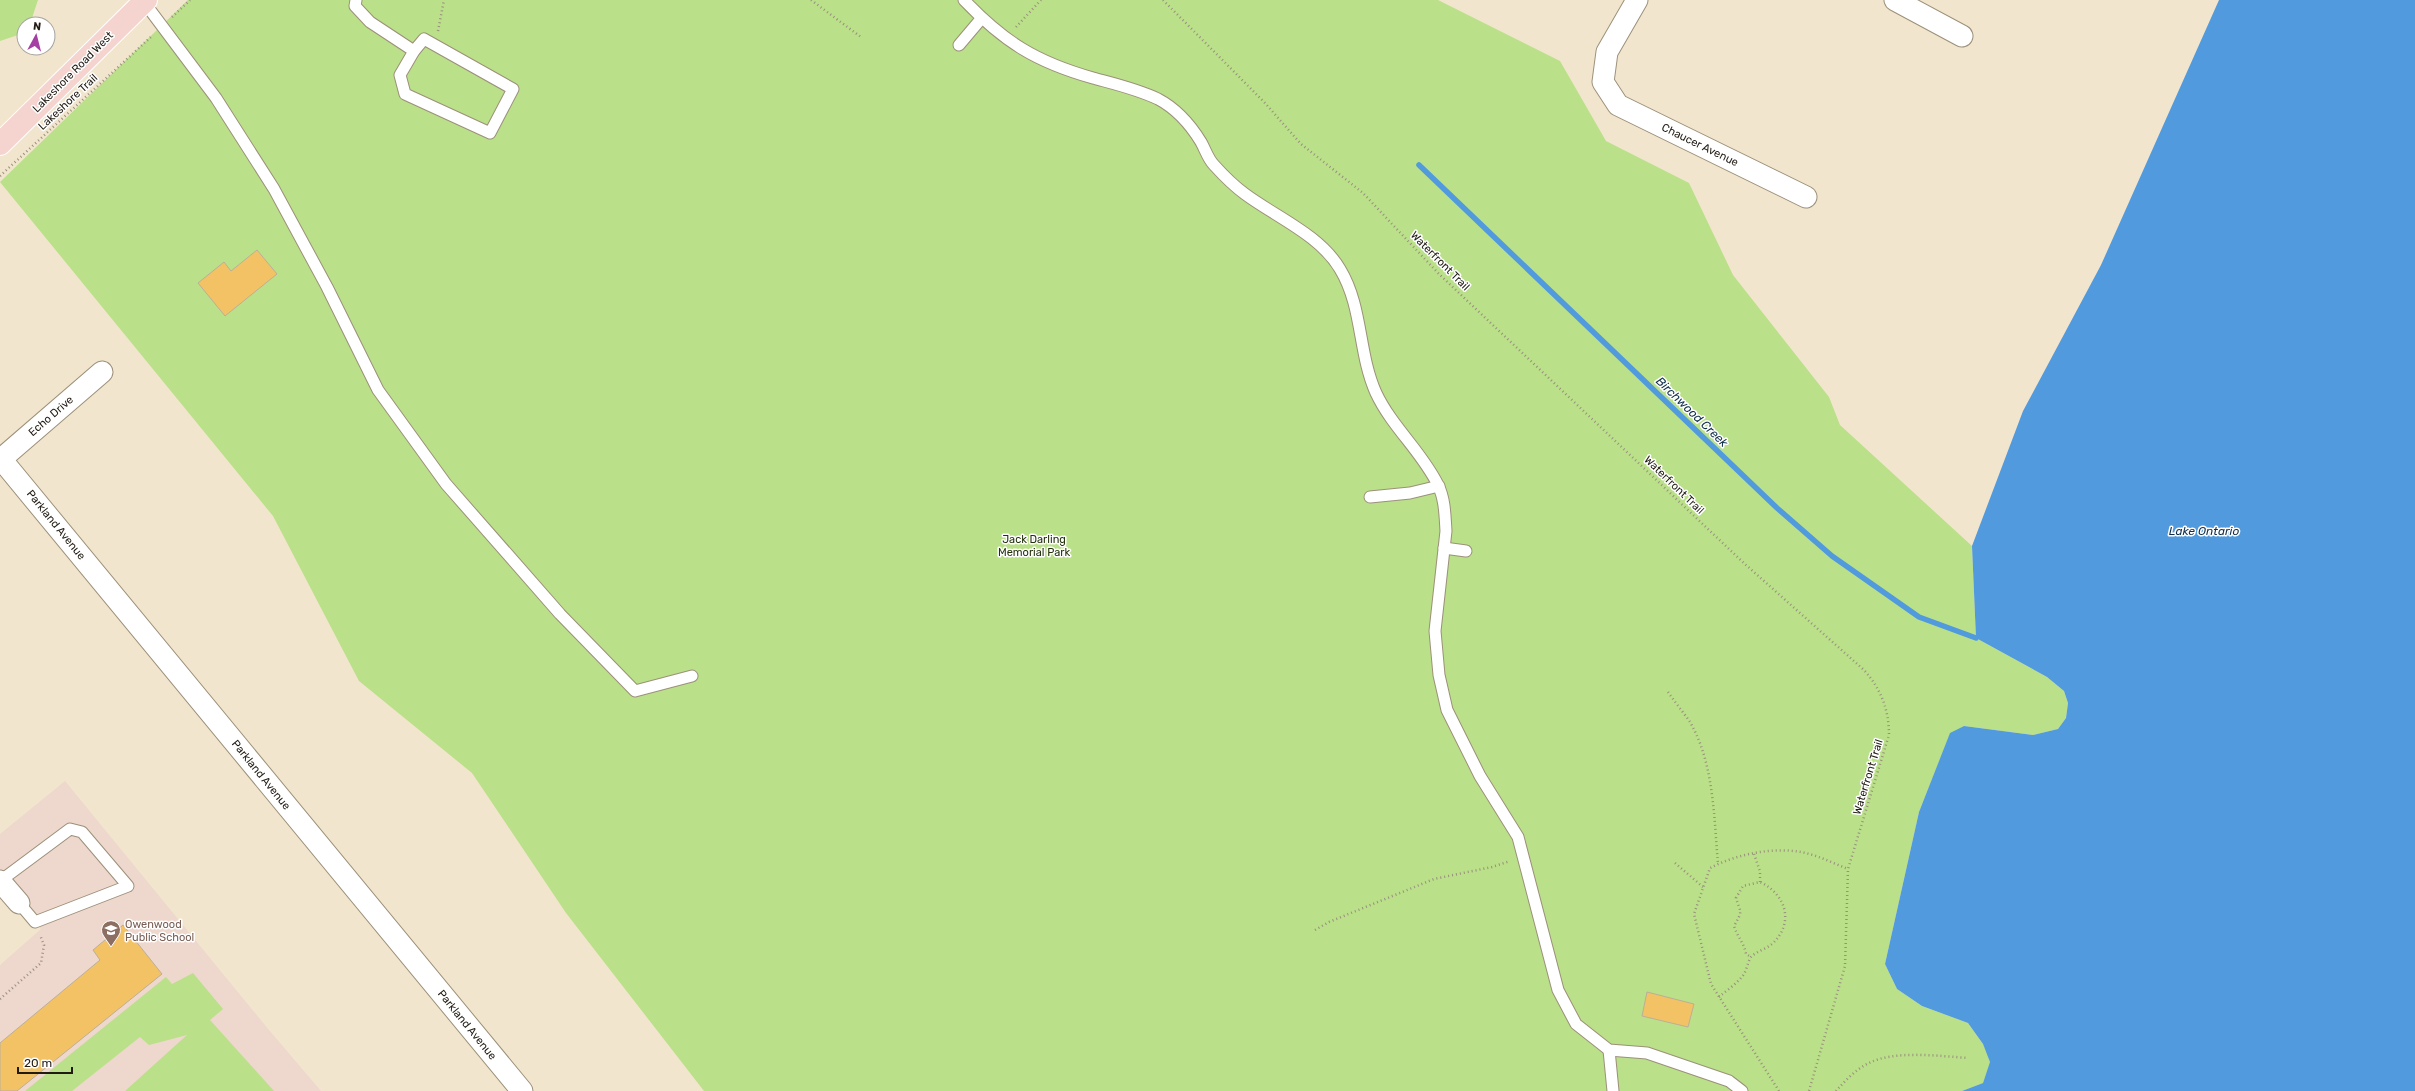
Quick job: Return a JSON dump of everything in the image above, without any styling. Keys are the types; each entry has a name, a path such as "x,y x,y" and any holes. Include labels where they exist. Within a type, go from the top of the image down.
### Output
{"main road":[{"name":"Lakeshore Road West","path":"0,144 145,1"}],"street":[{"name":"Chaucer Avenue","path":"1636,0 1607,52 1603,82 1618,105 1806,197"},
{"path":"1895,0 1962,36"},
{"name":"Echo Drive","path":"1,459 102,372"},
{"name":"Parkland Avenue","path":"1,459 522,1091"},
{"path":"0,881 19,903"}],"lane":[{"path":"356,0 355,6 370,22 414,51"},
{"path":"964,0 982,19 1006,40 1054,65 1132,88 1159,100 1188,121 1212,164 1243,193 1323,248 1340,268 1354,295 1367,369 1376,393 1386,411 1407,437 1439,486 1445,515 1444,548 1435,631 1439,675 1447,710 1480,776 1518,837 1558,990 1576,1024 1609,1050 1654,1055 1729,1081 1742,1091"},
{"path":"145,1 216,98 274,189 327,287 378,390 446,484 560,614 635,691 692,676"},
{"path":"959,45 982,19"},
{"path":"424,40 435,44 513,89 490,134 405,94 400,75 414,51 424,40"},
{"path":"1370,497 1410,493 1439,486"},
{"path":"1444,548 1466,551"},
{"path":"0,881 70,829 82,832 128,886 35,922 19,903"},
{"path":"1609,1050 1613,1091"}],"path":[{"path":"173,17 190,0"},
{"path":"435,44 444,0"},
{"path":"811,0 861,37"},
{"path":"1006,40 1041,0"},
{"name":"Waterfront Trail","path":"1163,0 1264,103 1301,144 1363,193 1439,274 1746,565 1864,670 1876,683 1889,719 1888,735 1848,869 1845,966 1809,1091"},
{"name":"Lakeshore Trail","path":"0,176 147,41"},
{"path":"1668,692 1690,723 1706,763 1712,795 1718,864"},
{"path":"1779,1091 1711,984 1694,914 1710,868 1726,860 1775,850 1802,852 1848,869"},
{"path":"1754,854 1760,871 1760,882"},
{"path":"1315,930 1329,922 1434,879 1492,867 1524,857"},
{"path":"1675,863 1703,887"},
{"path":"1719,997 1743,974 1751,957 1771,945 1779,936 1785,915 1778,894 1760,882 1743,886 1736,898 1741,907 1740,916 1734,926 1746,954 1751,957"},
{"path":"0,999 40,963 44,945 35,922"},
{"path":"1836,1091 1848,1078 1869,1063 1910,1054 1968,1058"}],"shaded area":[{"name":"Owenwood Public School","path":"65,781 269,1030 321,1091 0,1091 0,965 41,929 0,876 0,834"}],"green space":[{"path":"0,0 38,0 33,16 16,16 16,36 0,41"},
{"name":"Jack Darling Memorial Park","path":"188,0 1438,0 1560,61 1606,141 1689,183 1733,275 1829,397 1840,425 1972,546 1976,638 2047,677 2064,691 2068,703 2066,718 2058,729 2033,735 1964,726 1950,734 1919,812 1885,964 1897,989 1922,1006 1968,1023 1983,1044 1991,1062 1983,1083 1962,1091 704,1091 566,913 472,773 359,681 273,516 0,182"},
{"path":"193,973 223,1009 210,1020 274,1091 125,1091 187,1035 149,1045 140,1037 72,1091 25,1091 166,977 172,984"}],"water":[{"name":"Lake Ontario","path":"2219,0 2415,0 2415,1091 1962,1091 1983,1083 1990,1062 1983,1044 1968,1023 1922,1006 1897,989 1885,964 1919,812 1950,733 1964,726 2033,735 2058,729 2066,718 2068,703 2064,691 2047,677 1976,638 1972,546 2023,411 2101,265"}],"building":[{"path":"257,250 277,274 225,316 198,283 224,262 231,271"},
{"path":"123,925 162,974 17,1091 0,1091 0,1043 100,960 93,950"},
{"path":"1647,992 1694,1004 1688,1027 1642,1016"}],"waterway":[{"name":"Birchwood Creek","path":"1419,165 1777,508 1832,556 1919,617 1976,638"}],"place":[{"name":"Owenwood Public School","path":"111,947"}]}
